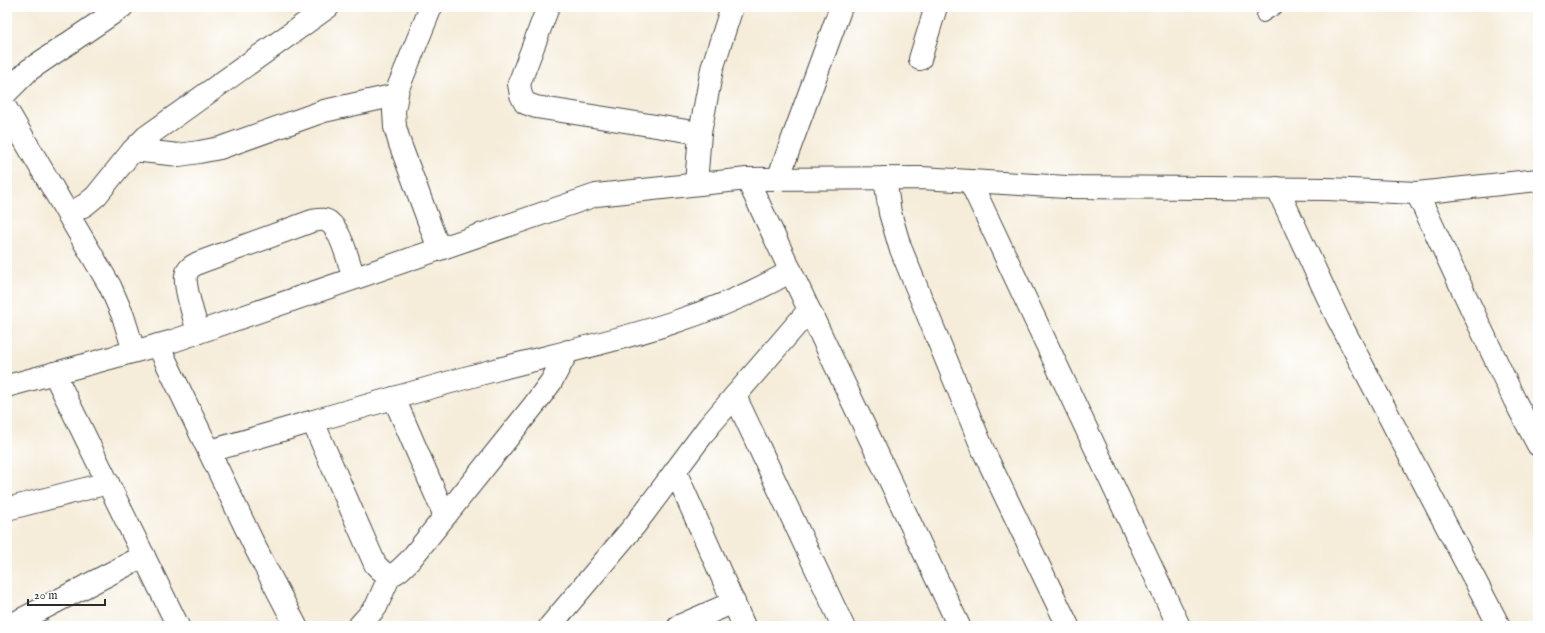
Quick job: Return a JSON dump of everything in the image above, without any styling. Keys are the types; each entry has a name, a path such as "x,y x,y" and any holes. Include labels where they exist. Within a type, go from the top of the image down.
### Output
{"street":[{"path":"7,92 29,70 122,7"},
{"path":"68,214 85,205 96,196 133,150 146,137 328,7"},
{"path":"431,7 396,94 394,111 395,127 439,249"},
{"path":"548,7 519,84 521,95 525,103 536,107 700,133"},
{"path":"696,184 700,133 712,69 732,7"},
{"path":"778,179 841,7"},
{"path":"920,58 936,7"},
{"path":"133,150 179,155 220,148 324,111 396,94"},
{"path":"7,110 110,286 123,316 134,351"},
{"path":"885,178 890,213 900,247 984,452 1068,626"},
{"path":"7,386 158,345 596,195 747,179 922,178 1066,187 1277,188 1417,193 1538,180"},
{"path":"747,179 959,626"},
{"path":"970,181 1179,626"},
{"path":"1277,188 1338,319 1498,626"},
{"path":"1417,193 1538,445"},
{"path":"198,332 185,277 190,267 312,221 321,219 329,222 337,230 354,278"},
{"path":"210,451 394,398 648,329 699,313 766,285 791,271"},
{"path":"550,626 635,526 709,426 809,310"},
{"path":"158,345 256,549 296,626"},
{"path":"359,626 376,607 390,575 399,571 410,560 534,405 551,382 568,351"},
{"path":"54,373 178,626"},
{"path":"735,396 843,626"},
{"path":"394,398 445,516"},
{"path":"313,422 375,564 382,572 390,575"},
{"path":"675,471 744,626"},
{"path":"7,508 108,483"},
{"path":"9,626 144,556"},
{"path":"680,626 734,602"}],"lane":[{"path":"1263,16 1277,7"}]}
